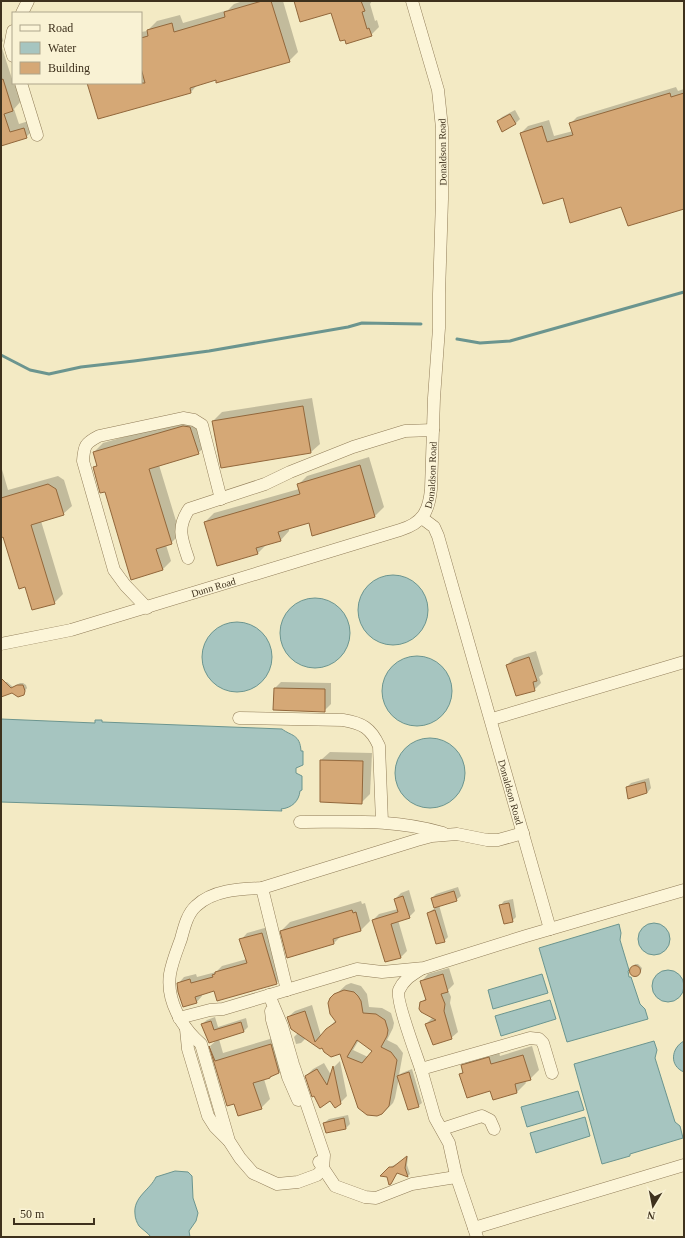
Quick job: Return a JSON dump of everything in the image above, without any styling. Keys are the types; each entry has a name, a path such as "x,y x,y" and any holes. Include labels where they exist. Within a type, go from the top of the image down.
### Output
{"street":[{"path":"22,12 28,1"},
{"name":"Donaldson Road","path":"412,1 438,90 441,106 442,128 439,328 430,496 427,508 422,518 434,527 438,536 550,929"},
{"path":"12,37 10,46 12,53"},
{"path":"21,84 37,135"},
{"path":"147,608 125,585 114,570 83,461 84,449 88,442 99,436 183,418 194,420 202,425 221,498"},
{"path":"188,558 182,539 181,527 184,516 189,509 265,484 290,472 353,447 405,431 433,430"},
{"name":"Dunn Road","path":"1,644 70,630 147,608 404,529 413,525 422,518"},
{"path":"493,725 684,662"},
{"path":"239,718 343,720 357,722 368,729 375,737 379,746 382,822"},
{"path":"300,822 382,822 420,826 450,834"},
{"path":"320,1172 298,1182 277,1184 253,1173 240,1158 229,1141 201,1044 192,1036 182,1023 170,988 170,974 186,922 194,907 208,897 238,889 262,888 432,836 457,834 487,840 498,840 523,833"},
{"path":"262,888 287,990"},
{"path":"182,1023 210,1010 223,1009 357,969 382,972 424,968 684,890"},
{"path":"424,968 406,978 398,991 399,1003 421,1069 435,1118 449,1143 456,1177 476,1232 684,1165"},
{"path":"269,995 272,1020 288,1077 300,1104 320,1172 335,1186 370,1198 376,1198 412,1184 456,1177"},
{"path":"421,1069 530,1038 539,1039 543,1043 552,1073"},
{"path":"442,1129 482,1116 490,1120 494,1129"}],"water":[{"path":"386,575 400,575 413,581 422,590 426,596 428,610 426,624 418,635 407,643 400,645 386,645 379,643 368,635 360,624 358,617 358,603 360,596 368,585 379,577"},
{"path":"308,598 322,598 335,604 344,613 348,619 350,633 348,647 340,658 329,666 322,668 308,668 301,666 290,658 282,647 280,640 280,626 282,619 290,608 301,600"},
{"path":"230,622 244,622 257,628 266,637 270,643 272,657 270,671 262,682 251,690 244,692 230,692 223,690 212,682 204,671 202,664 202,650 204,643 212,632 223,624"},
{"path":"410,656 424,656 437,662 446,671 450,677 452,691 450,705 442,716 431,724 424,726 410,726 403,724 392,716 384,705 382,698 382,684 384,677 392,666 403,658"},
{"path":"1,719 95,723 95,720 102,720 102,722 282,729 297,738 301,751 303,751 303,765 296,768 296,773 302,776 302,790 292,806 281,809 282,811 1,802"},
{"path":"423,738 437,738 450,744 459,753 463,759 465,773 463,787 455,798 444,806 437,808 423,808 416,806 405,798 397,787 395,780 395,766 397,759 405,748 416,740"},
{"path":"654,923 665,928 670,939 665,950 654,955 643,950 638,939 643,928"},
{"path":"619,924 621,933 620,940 629,970 629,977 631,977 640,1004 645,1009 648,1019 567,1042 539,948"},
{"path":"668,970 679,975 684,986 679,997 668,1002 657,997 652,986 657,975"},
{"path":"542,974 548,993 493,1009 488,990"},
{"path":"550,1000 556,1019 501,1036 495,1016"},
{"path":"654,1041 657,1050 655,1058 675,1122 680,1126 683,1138 602,1164 574,1064"},
{"path":"684,1041 684,1072 676,1066 674,1061 674,1052 676,1048"},
{"path":"578,1091 584,1110 527,1127 521,1107"},
{"path":"585,1117 590,1136 536,1153 530,1133"},
{"path":"175,1171 188,1172 192,1176 193,1198 198,1213 196,1221 189,1231 190,1237 151,1237 139,1226 135,1217 135,1208 139,1198 156,1177"}],"building":[{"path":"262,1 271,1 290,62 216,83 216,80 190,88 191,93 98,119 87,84 145,83 142,72 142,38 148,36 147,30 172,23 174,32 225,17 224,12"},
{"path":"294,1 361,1 365,11 362,12 367,29 369,28 372,36 346,44 345,40 340,41 331,13 300,22"},
{"path":"3,79 13,111 4,114 10,132 24,128 27,138 1,146 1,80"},
{"path":"670,93 671,97 684,93 684,209 628,226 621,207 570,223 563,198 543,204 520,133 542,126 547,142 573,135 569,123"},
{"path":"510,114 516,124 502,132 497,121"},
{"path":"303,406 311,453 221,468 212,421"},
{"path":"183,426 190,427 199,454 149,469 172,544 156,549 163,570 131,580 105,492 100,493 93,467 97,466 93,452"},
{"path":"360,465 375,517 312,536 309,523 278,532 281,541 256,548 258,554 217,566 204,522 300,494 297,484"},
{"path":"48,484 56,489 64,515 31,525 55,604 32,610 25,587 19,589 3,537 1,538 1,498"},
{"path":"529,657 537,681 533,682 535,691 516,696 506,665"},
{"path":"1,678 11,688 17,685 23,685 25,691 24,695 18,697 12,693 1,697"},
{"path":"274,688 325,689 325,712 273,710"},
{"path":"320,760 363,761 362,804 320,802"},
{"path":"645,782 647,793 628,799 626,787"},
{"path":"454,891 457,901 434,908 431,898"},
{"path":"403,896 410,918 391,924 401,958 385,962 372,920 398,912 394,899"},
{"path":"509,903 513,922 504,924 499,905"},
{"path":"352,910 353,913 356,912 361,931 333,939 334,944 287,958 280,931"},
{"path":"435,910 445,942 436,944 427,913"},
{"path":"262,933 277,984 217,1001 214,991 195,997 197,1003 183,1007 178,992 177,983 190,979 191,983 213,977 212,975 215,974 215,972 247,963 239,939"},
{"path":"633,966 637,966 639,967 639,975 633,976 630,973 630,969"},
{"path":"443,974 448,992 441,994 445,1004 444,1011 452,1039 433,1045 425,1024 436,1020 421,1012 419,1009 420,1002 426,1000 420,981"},
{"path":"344,990 354,992 361,1001 363,1013 376,1014 385,1020 388,1030 387,1036 381,1047 391,1052 397,1060 389,1106 382,1114 377,1116 367,1115 358,1108 340,1054 331,1057 324,1052 322,1048 320,1049 291,1029 287,1017 305,1011 315,1042 326,1029 336,1022 330,1014 328,1003 334,994","holes":["357,1040 372,1051 362,1063 347,1057"]},
{"path":"211,1021 214,1030 241,1022 244,1032 209,1043 201,1024"},
{"path":"271,1044 279,1073 270,1078 253,1083 262,1109 238,1116 234,1104 227,1106 209,1046 215,1061"},
{"path":"523,1055 531,1080 515,1084 517,1093 493,1100 490,1091 467,1098 459,1074 463,1073 461,1065 489,1057 491,1064"},
{"path":"333,1066 341,1104 335,1108 330,1101 320,1108 314,1096 312,1097 305,1076 317,1069 327,1085"},
{"path":"409,1072 419,1107 408,1110 397,1076"},
{"path":"344,1118 346,1129 326,1133 323,1123"},
{"path":"407,1156 405,1168 408,1177 397,1173 389,1185 387,1177 380,1176 389,1167 393,1167"}],"waterway":[{"path":"457,339 480,343 510,341 684,292"},
{"path":"1,355 30,370 49,374 81,367 209,351 348,327 362,323 421,324"}]}
